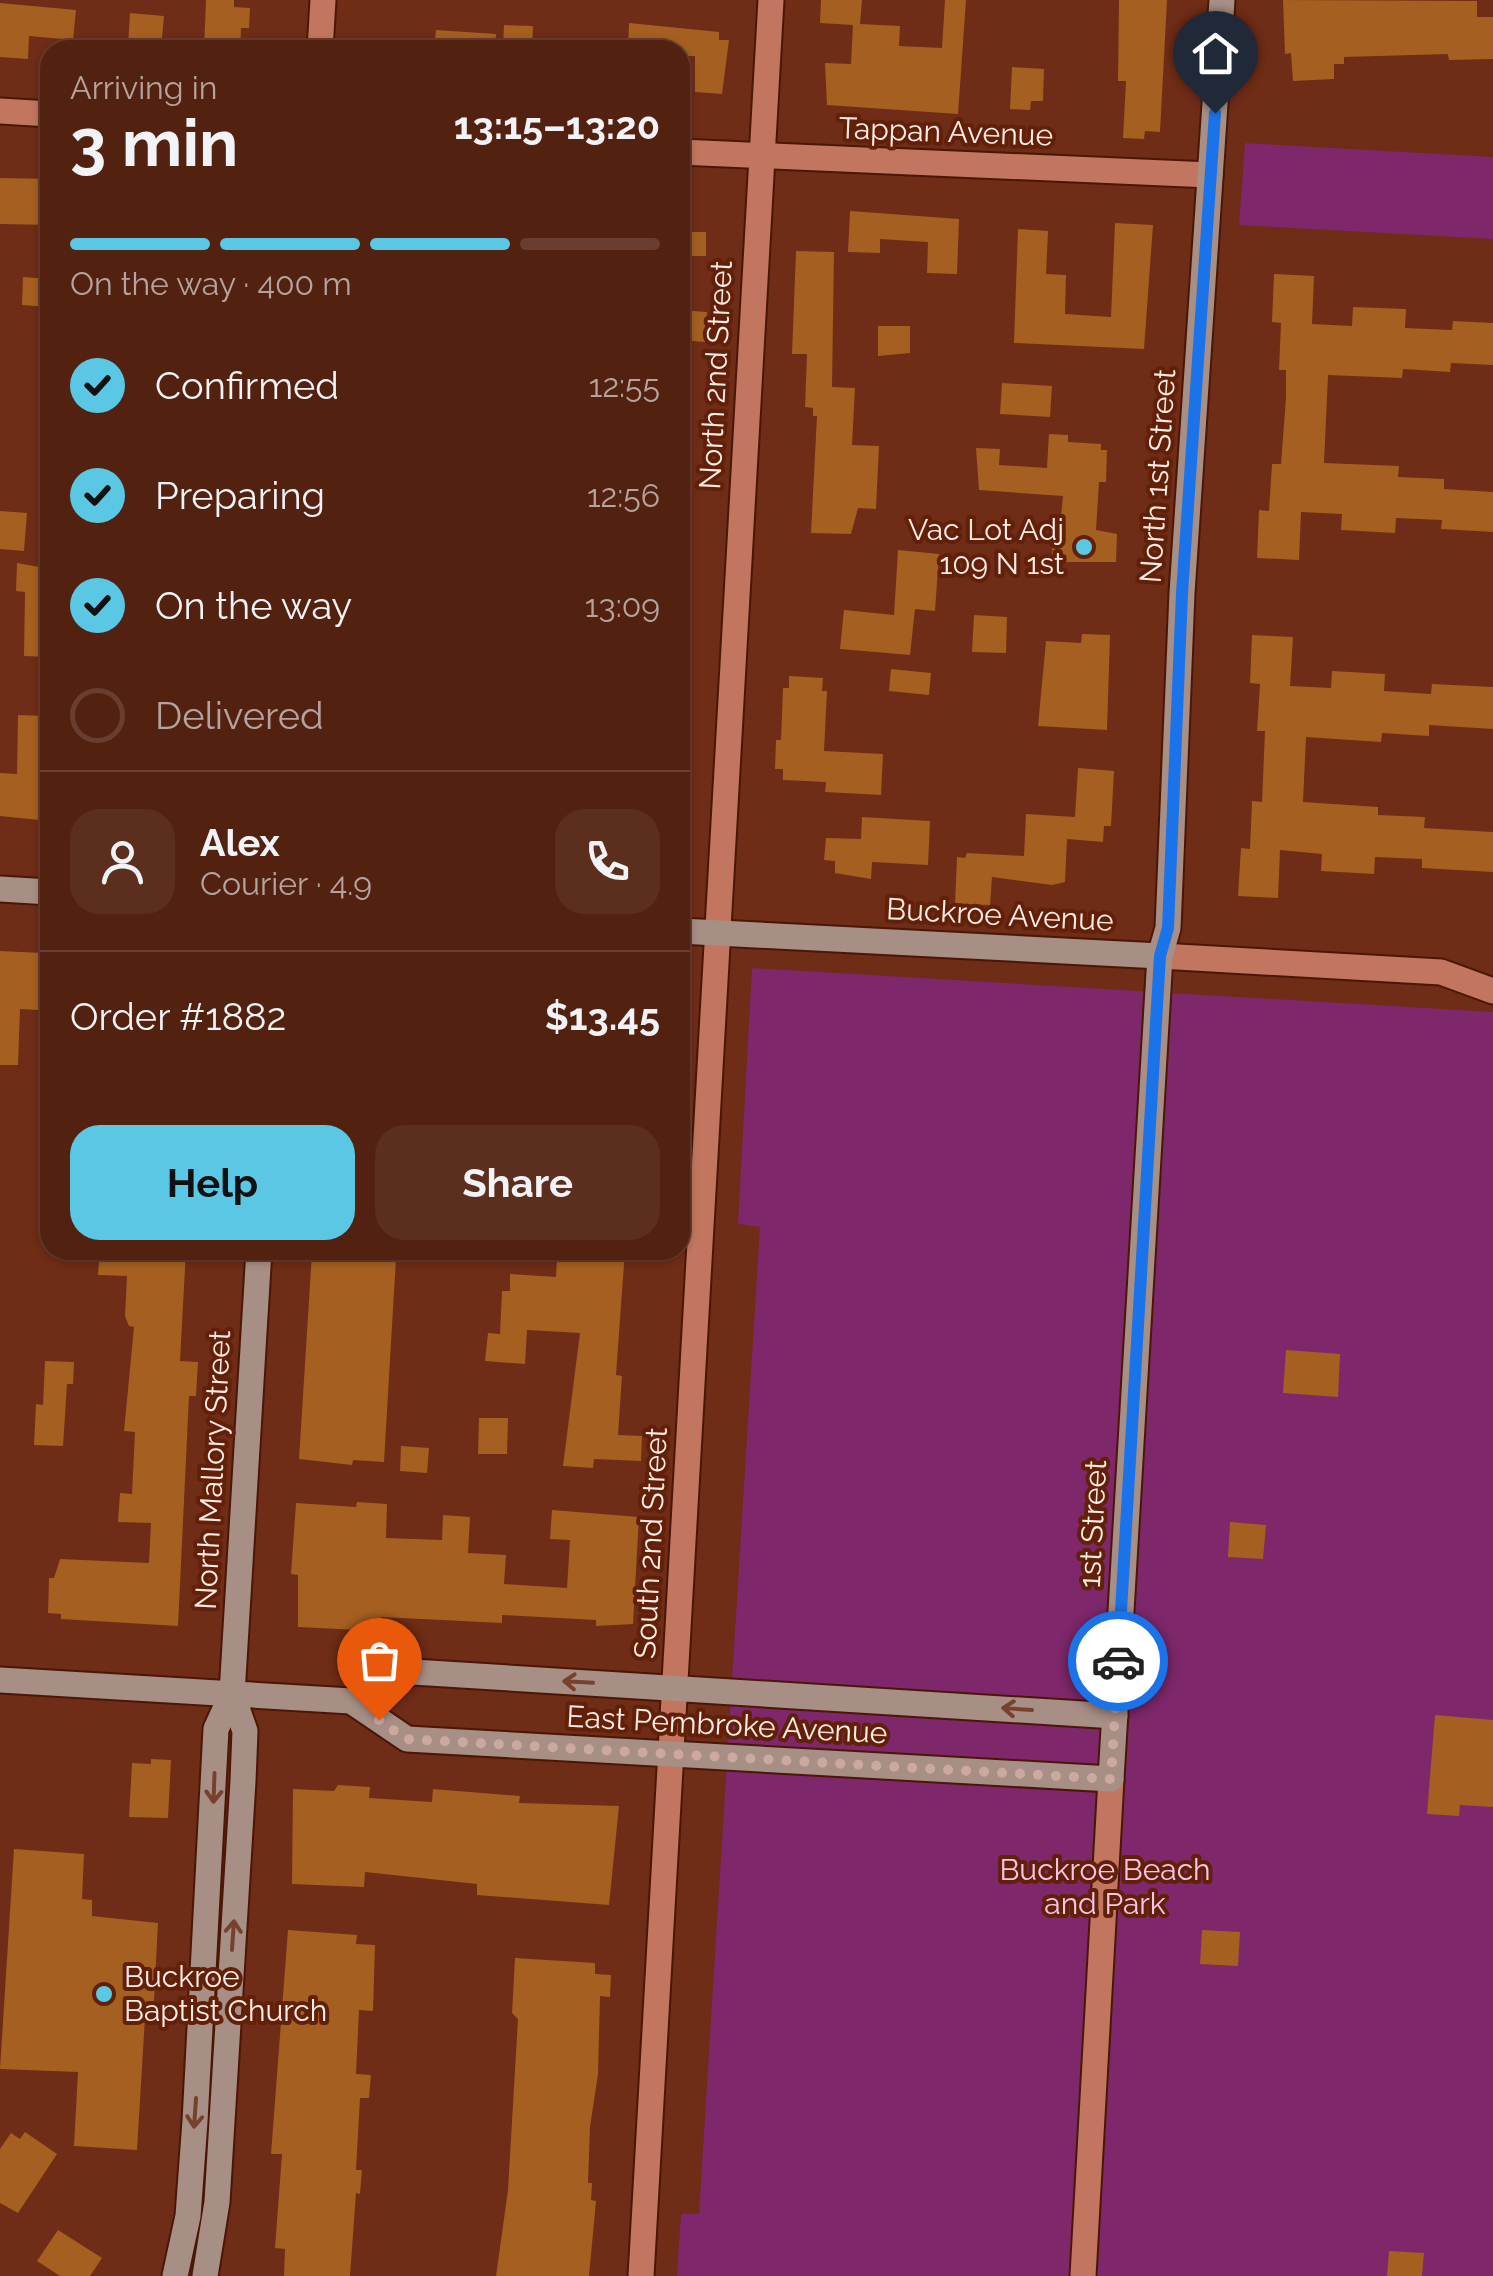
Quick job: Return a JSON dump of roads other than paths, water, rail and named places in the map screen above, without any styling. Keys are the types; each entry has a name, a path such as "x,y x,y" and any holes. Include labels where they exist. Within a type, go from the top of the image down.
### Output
{"street":[{"path":"321,40 323,0"},
{"name":"North 2nd Street","path":"718,932 772,0"},
{"name":"North 1st Street","path":"1160,956 1168,928 1182,593 1222,0"},
{"path":"0,111 40,113"},
{"name":"Tappan Avenue","path":"690,153 1210,175"},
{"path":"0,889 40,891"},
{"name":"Buckroe Avenue","path":"690,931 1441,972 1493,991"},
{"name":"South 2nd Street","path":"642,2276 718,932"},
{"name":"1st Street","path":"1083,2276 1160,956"},
{"name":"North Mallory Street","path":"175,2276 189,2197 216,1729 232,1694 257,1260"},
{"name":"East Pembroke Avenue","path":"0,1680 351,1701 412,1672 1115,1716"},
{"name":"North Mallory Street","path":"204,2276 217,2202 244,1766 245,1731 232,1694"},
{"name":"East Pembroke Avenue","path":"351,1701 406,1739 1111,1779"}],"place":[{"name":"Vac Lot Adj 109 N 1st","path":"1084,547"},
{"name":"Buckroe Baptist Church","path":"104,1994"}],"park label":[{"name":"Buckroe Beach and Park","path":"1105,1887"}]}
